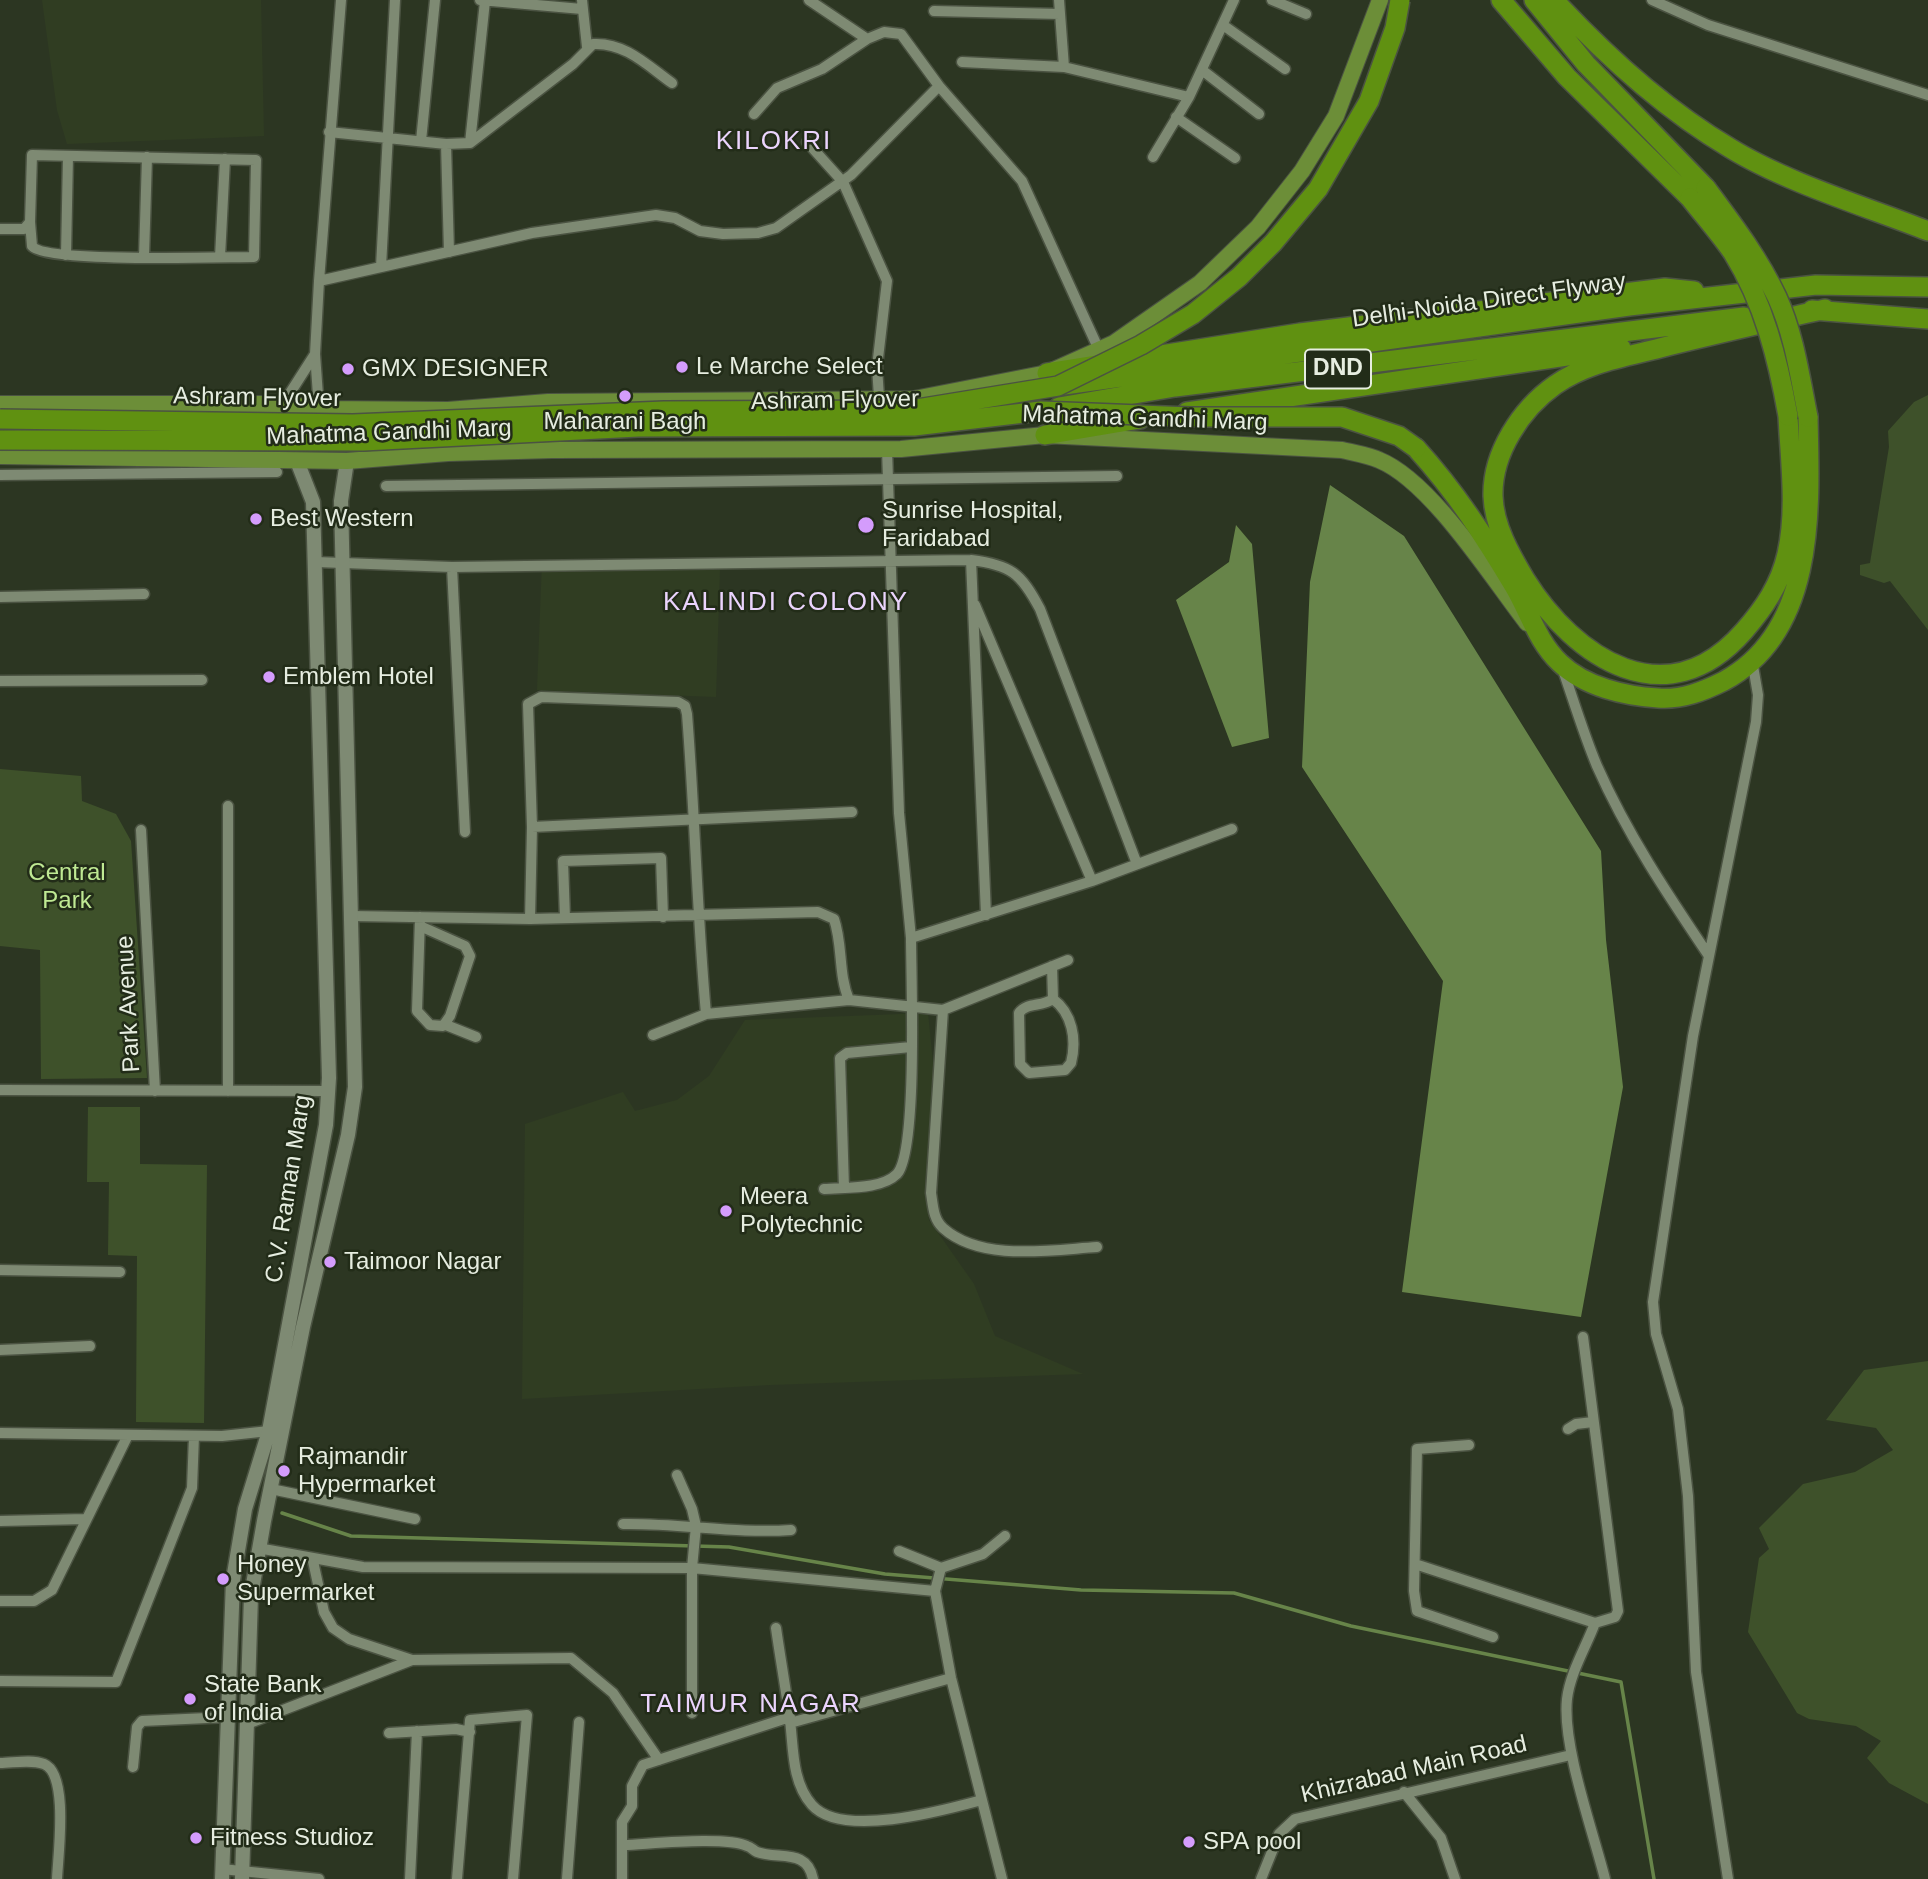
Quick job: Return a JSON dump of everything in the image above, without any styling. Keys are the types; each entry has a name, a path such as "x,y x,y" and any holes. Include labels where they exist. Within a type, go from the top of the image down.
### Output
{"highway":[{"path":"1052,380 1141,345 1193,314 1239,278 1273,243 1318,189 1363,112 1382,69 1400,0"},
{"path":"1501,0 1567,77 1698,193 1733,253 1759,306 1779,365 1788,416 1793,497 1787,553 1769,603 1735,642 1700,666 1683,673 1662,674 1645,673 1606,661 1569,635 1540,603 1510,555 1494,513 1493,494 1500,454 1524,415 1555,385 1586,368 1709,336 1825,309 1928,319"},
{"path":"1041,411 1190,417 1342,417 1399,436 1416,448 1478,524 1522,599 1536,635 1561,664 1584,680 1608,689 1664,699 1688,696 1709,689 1735,675 1752,660 1778,629 1799,577 1807,512 1808,417 1797,359 1778,299 1751,248 1698,193 1534,0"},
{"path":"1554,0 1607,55 1675,112 1732,150 1928,231"},
{"name":"Delhi-Noida Direct Flyway","path":"1052,380 1629,306 1816,285 1928,287"},
{"path":"1052,380 1300,332 1665,288 1731,295"},
{"name":"Delhi-Noida Direct Flyway","path":"1041,411 1175,387 1636,329 1825,309"},
{"path":"1045,435 1317,390 1709,336"},
{"name":"Ashram Flyover","path":"0,419 353,424 664,411 911,410 1052,380"},
{"name":"Ashram Flyover","path":"0,440 363,441 638,427 914,426 1041,411"}],"main road":[{"name":"Mahatma Gandhi Marg","path":"0,404 283,404 319,409 448,410 548,402 879,397 914,399 1052,380 1200,283 1258,226 1302,171 1336,116 1380,0"},
{"path":"634,401 635,449"},
{"path":"57,457 58,404"},
{"name":"Mahatma Gandhi Marg","path":"0,456 347,461 448,453 635,449 887,449 1045,435 1342,450 1380,460 1403,474 1441,510 1536,635"},
{"name":"C.V. Raman Marg","path":"222,1874 233,1580 246,1508 269,1431 327,1125 316,562 313,502 297,461"},
{"name":"C.V. Raman Marg","path":"242,1876 251,1596 258,1548 355,1087 341,501 347,461"},
{"path":"328,1096 353,1103"}],"street":[{"path":"380,267 396,0"},
{"path":"421,141 435,0"},
{"path":"808,0 867,39"},
{"path":"1059,0 1064,66"},
{"path":"1153,157 1189,97 1234,0"},
{"path":"1272,0 1306,14"},
{"path":"1652,0 1708,25 1928,95"},
{"path":"470,143 482,1 582,5 587,47"},
{"path":"319,409 315,354 318,281 339,3"},
{"path":"934,11 1060,14"},
{"path":"1223,24 1285,69"},
{"path":"754,114 777,88 822,69 867,39 893,31 901,34 939,86 1022,181 1099,350"},
{"path":"329,132 446,144 470,143 573,64 587,47 603,44 631,53 672,83"},
{"path":"962,62 1064,66 1189,97"},
{"path":"1202,70 1259,114"},
{"path":"318,281 533,233 656,215 675,218 700,231 723,234 758,233 776,228 843,182 939,86"},
{"path":"1177,117 1235,158"},
{"path":"807,142 843,182 887,281 877,368 879,397"},
{"path":"446,144 449,252"},
{"path":"32,155 68,156 257,160 254,257 66,255 36,251 32,246 30,222 32,155"},
{"path":"66,255 68,156"},
{"path":"144,257 148,157"},
{"path":"220,257 225,159"},
{"path":"0,229 24,229 30,222"},
{"path":"283,404 315,354"},
{"path":"824,1189 872,1184 897,1173 905,1150 908,1123 912,1006 911,938 899,813 887,449"},
{"path":"0,475 277,472"},
{"path":"386,486 1117,476"},
{"path":"316,562 452,567 971,560 999,564 1016,573 1029,588 1040,609 1137,864"},
{"path":"971,560 985,915"},
{"path":"452,567 465,832"},
{"path":"0,597 144,594"},
{"path":"972,599 1092,881"},
{"path":"1728,1879 1696,1672 1688,1496 1678,1409 1653,1315 1691,1049 1756,722 1758,695 1752,660"},
{"path":"1561,664 1597,765 1615,802 1660,882 1709,956"},
{"path":"0,681 202,680"},
{"path":"530,919 532,827 526,713 528,704 541,697 669,701 685,706 695,822 697,917 706,1014"},
{"path":"228,806 228,1091"},
{"path":"532,827 695,822 852,812"},
{"path":"911,938 1092,881 1232,829"},
{"name":"Park Avenue","path":"141,830 155,1091"},
{"path":"565,918 563,861 662,858 663,917"},
{"path":"351,916 420,921 827,914 834,919 838,930 844,990 849,1000"},
{"path":"420,921 468,950 466,970 446,1025"},
{"path":"420,921 417,1011 430,1025 446,1025 476,1037"},
{"path":"653,1035 706,1014 849,1000 943,1010 1068,960"},
{"path":"1052,966 1053,999"},
{"path":"1053,999 1066,1008 1070,1019 1072,1063 1065,1070 1028,1073 1020,1064 1019,1013 1027,1006 1045,1004 1053,999"},
{"path":"943,1010 931,1193 933,1213 942,1227 968,1242 990,1248 1036,1251 1097,1247"},
{"path":"844,1188 840,1058 847,1053 911,1047"},
{"path":"0,1090 228,1091 328,1096"},
{"path":"0,1270 120,1272"},
{"path":"1415,1564 1595,1623 1615,1617 1618,1611 1583,1337"},
{"path":"0,1350 90,1346"},
{"path":"1568,1429 1576,1424 1593,1422"},
{"path":"0,1433 194,1436 269,1431"},
{"path":"0,1601 34,1601 52,1590 128,1435"},
{"path":"0,1681 116,1682 192,1488 194,1436"},
{"path":"1469,1445 1418,1449 1415,1564 1417,1611 1493,1637"},
{"path":"677,1475 696,1526 692,1568 692,1713"},
{"path":"271,1489 415,1519"},
{"path":"0,1521 86,1519"},
{"path":"623,1524 696,1526 762,1532 791,1530"},
{"path":"258,1548 363,1567 692,1568 939,1580 983,1554 1005,1536"},
{"path":"899,1551 939,1580 951,1678 1002,1879"},
{"path":"313,1560 324,1612 333,1628 349,1639 412,1660 570,1658 613,1693 659,1760"},
{"path":"1595,1623 1572,1683 1567,1706 1571,1755 1605,1879"},
{"path":"776,1628 790,1720 792,1755 811,1805 830,1817 874,1821 918,1818 982,1800"},
{"path":"247,1724 412,1660"},
{"path":"622,1879 622,1822 632,1806 632,1786 643,1765 790,1720 951,1678"},
{"path":"457,1879 470,1720 527,1715 513,1879"},
{"path":"133,1767 137,1727 142,1721 229,1717"},
{"path":"567,1879 579,1722"},
{"path":"389,1733 456,1729 470,1732"},
{"path":"410,1879 417,1731"},
{"name":"Khizrabad Main Road","path":"1261,1879 1279,1834 1289,1823 1309,1814 1571,1755"},
{"path":"0,1763 46,1764 59,1782 57,1879"},
{"path":"1404,1792 1441,1838 1455,1879"},
{"path":"624,1845 728,1842 746,1845 757,1852 802,1859 811,1869 813,1879"},
{"path":"222,1874 319,1879"}],"shaded area":[{"path":"42,0 261,0 264,136 67,144 57,110"},
{"path":"1330,485 1404,536 1601,851 1606,940 1623,1087 1581,1317 1402,1292 1443,981 1302,767 1310,582"},
{"path":"1236,525 1252,544 1269,738 1232,747 1176,600 1229,562"},
{"path":"542,562 720,569 716,697 537,690"},
{"name":"Meera Polytechnic","path":"928,1013 935,1083 925,1181 929,1220 974,1284 995,1336 1083,1374 770,1385 522,1399 525,1124 623,1092 635,1111 677,1100 709,1076 745,1020"}],"green space":[{"path":"1928,395 1928,630 1890,581 1884,583 1860,575 1860,565 1870,563 1889,447 1888,431 1914,402"},
{"name":"Central Park","path":"0,769 81,776 82,801 116,814 131,841 147,1078 41,1079 40,950 0,946"},
{"path":"88,1107 140,1107 140,1164 207,1165 204,1423 136,1422 137,1256 108,1255 109,1182 87,1182"},
{"path":"1928,1361 1928,1804 1889,1783 1867,1758 1881,1741 1856,1726 1809,1719 1797,1713 1748,1632 1759,1558 1769,1549 1759,1528 1803,1484 1855,1472 1893,1450 1876,1428 1826,1420 1864,1370"}],"waterway":[{"path":"282,1513 351,1536 729,1547 885,1574 1081,1590 1234,1593 1351,1626 1621,1682 1654,1879"}],"place":[{"name":"Le Marche Select","path":"682,367"},
{"name":"GMX DESIGNER","path":"348,369"},
{"name":"Maharani Bagh","path":"625,396"},
{"name":"Best Western","path":"256,519"},
{"name":"Sunrise Hospital, Faridabad","path":"866,525"},
{"name":"Emblem Hotel","path":"269,677"},
{"name":"Meera Polytechnic","path":"726,1211"},
{"name":"Taimoor Nagar","path":"330,1262"},
{"name":"Rajmandir Hypermarket","path":"284,1471"},
{"name":"Honey Supermarket","path":"223,1579"},
{"name":"State Bank of India","path":"190,1699"},
{"name":"Fitness Studioz","path":"196,1838"},
{"name":"SPA pool","path":"1189,1842"}],"district":[{"name":"KILOKRI","path":"774,142"},
{"name":"KALINDI COLONY","path":"786,603"},
{"name":"TAIMUR NAGAR","path":"751,1705"}]}
